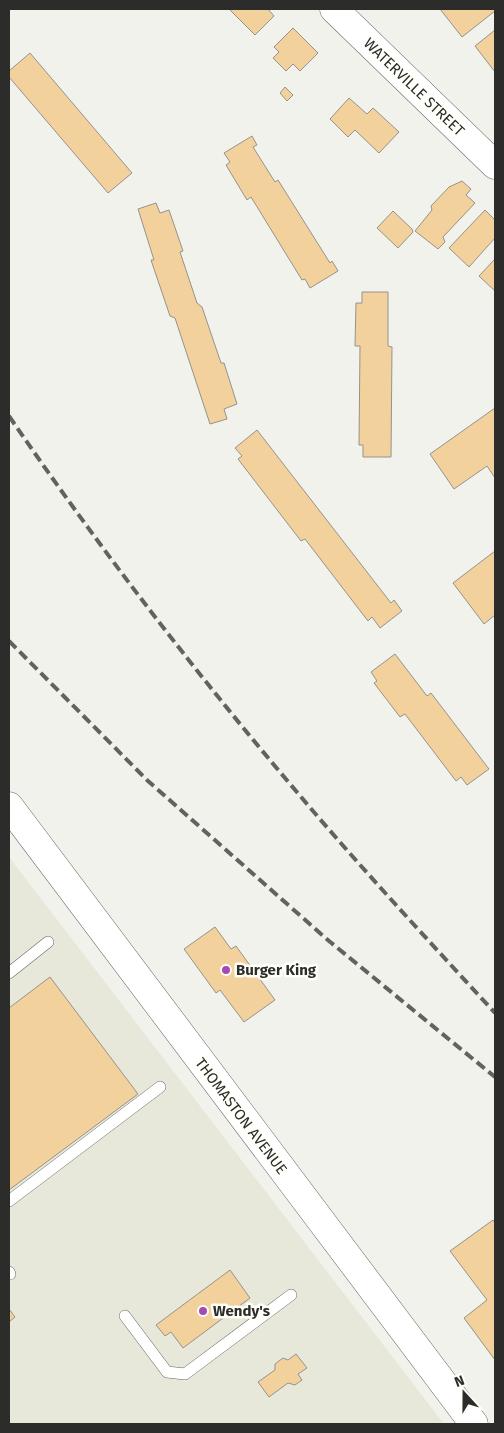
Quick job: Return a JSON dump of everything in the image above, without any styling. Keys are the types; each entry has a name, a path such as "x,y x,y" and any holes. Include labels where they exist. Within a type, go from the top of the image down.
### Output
{"main road":[{"name":"WATERVILLE STREET","path":"334,9 495,165"},
{"name":"THOMASTON AVENUE","path":"9,806 474,1424"}],"lane":[{"path":"9,973 48,942"},
{"path":"9,1201 160,1087"},
{"path":"125,1316 167,1372 185,1374 291,1295"}],"shaded area":[{"path":"9,857 444,1424 9,1424"}],"building":[{"path":"229,9 268,9 274,16 255,35"},
{"path":"440,9 495,9 495,11 462,37"},
{"path":"293,28 318,53 300,71 293,64 286,71 273,58 279,52 274,47"},
{"path":"495,30 495,72 475,46"},
{"path":"30,53 132,173 108,193 9,77 9,71"},
{"path":"285,87 293,95 287,101 280,93"},
{"path":"349,98 367,114 373,108 399,132 379,153 355,130 348,137 330,119"},
{"path":"252,136 257,145 253,147 275,182 278,180 330,263 332,261 338,271 310,288 305,279 302,280 251,197 247,200 226,165 230,162 224,153"},
{"path":"462,181 471,189 466,195 475,203 443,237 445,242 438,249 415,231 432,210 431,206 449,187"},
{"path":"156,203 160,213 169,210 183,251 180,252 197,303 202,307 221,363 224,363 237,404 224,409 227,419 210,424 175,318 170,316 151,260 154,260 138,209"},
{"path":"485,210 495,220 495,238 469,267 449,248"},
{"path":"393,211 413,232 398,248 377,228"},
{"path":"495,259 495,291 479,276"},
{"path":"362,292 388,292 388,346 392,347 391,457 363,457 363,445 359,445 360,346 355,346 356,303 362,303"},
{"path":"495,408 495,478 487,466 454,489 430,454"},
{"path":"257,430 391,603 394,600 402,611 380,628 372,617 368,621 305,539 301,541 238,459 242,456 235,448"},
{"path":"495,551 495,615 484,624 453,583"},
{"path":"395,654 427,696 431,693 489,769 467,785 461,777 456,781 405,714 400,717 374,683 377,681 371,672"},
{"name":"Burger King","path":"215,927 231,949 236,946 275,1000 244,1022 220,990 216,993 184,949"},
{"path":"50,977 138,1094 9,1190 9,1008"},
{"path":"493,1220 495,1223 495,1360 464,1318 487,1300 450,1251"},
{"name":"Wendy's","path":"230,1270 250,1298 183,1348 171,1332 165,1336 156,1325"},
{"path":"9,1309 15,1317 9,1322"},
{"path":"296,1354 307,1368 298,1374 302,1380 295,1385 288,1383 269,1397 258,1382 275,1370 275,1364 283,1358 288,1360"}],"railway":[{"path":"9,416 112,560 221,700 296,791 394,903 495,1013"},
{"path":"9,641 148,781 329,941 495,1077"}],"place":[{"name":"Burger King","path":"226,970"},
{"name":"Wendy's","path":"203,1311"}]}
